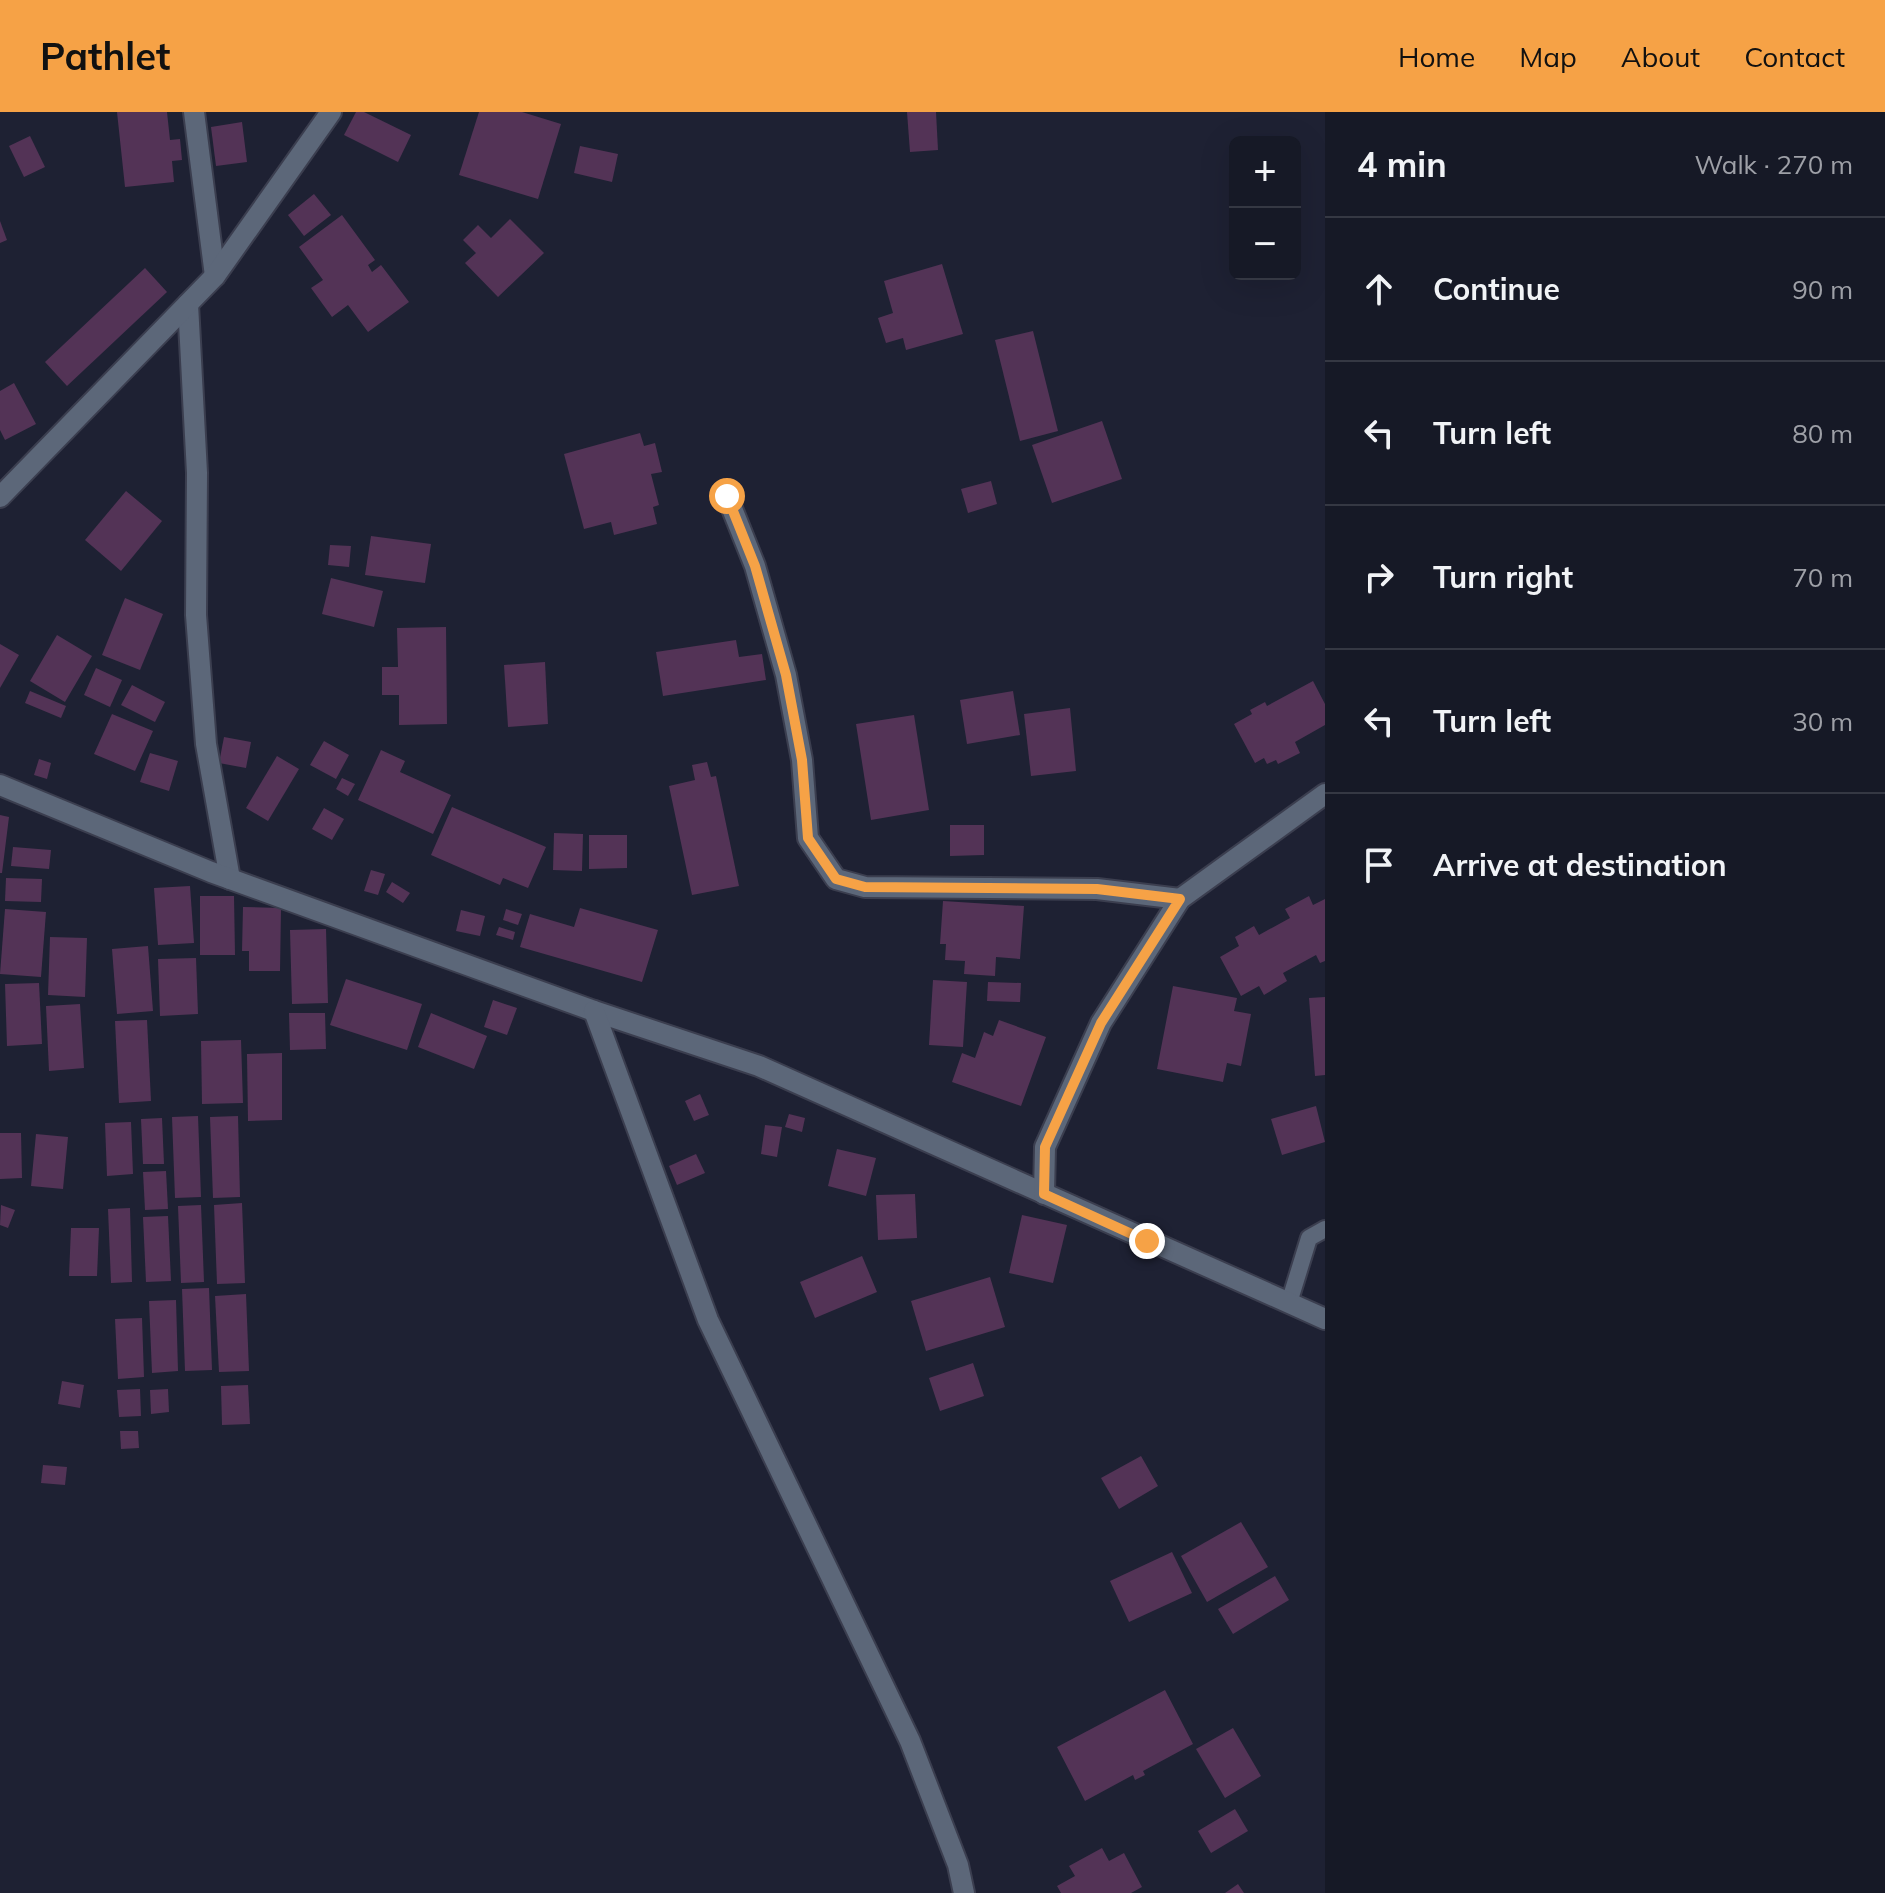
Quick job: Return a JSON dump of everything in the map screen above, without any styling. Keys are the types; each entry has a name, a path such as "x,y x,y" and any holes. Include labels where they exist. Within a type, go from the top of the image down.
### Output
{"street":[{"path":"194,112 215,276"},
{"path":"0,497 215,276 331,112"},
{"path":"188,304 197,473 197,630 206,744 230,879"},
{"path":"727,496 755,566 786,675 802,760 808,838 836,879 865,887 1097,889 1180,899"},
{"path":"0,785 230,879 594,1011 759,1066 1325,1319"},
{"path":"1044,1194 1045,1147 1095,1037 1180,899 1325,794"},
{"path":"594,1011 708,1320 910,1741 958,1865 964,1893"}],"lane":[{"path":"1289,1303 1309,1238 1325,1229"}],"building":[{"path":"117,112 167,112 170,140 180,139 182,160 172,161 174,182 125,187"},
{"path":"356,112 364,112 411,135 398,162 344,135"},
{"path":"479,112 522,112 561,124 538,199 459,175"},
{"path":"907,112 936,112 938,150 910,152"},
{"path":"242,122 247,162 216,166 211,127"},
{"path":"30,136 45,167 24,177 9,146"},
{"path":"580,146 618,154 612,182 574,173"},
{"path":"314,194 331,215 304,236 288,215"},
{"path":"342,215 375,260 368,265 372,272 381,265 409,302 368,332 348,305 332,317 311,288 323,280 299,247"},
{"path":"510,219 544,253 498,297 465,263 476,253 463,240 478,225 491,238"},
{"path":"0,221 7,240 0,243"},
{"path":"942,264 963,334 906,350 903,338 886,343 878,318 893,313 884,281"},
{"path":"145,268 167,292 67,386 45,362"},
{"path":"1033,331 1058,431 1020,441 995,340"},
{"path":"14,383 36,424 5,440 0,430 0,391"},
{"path":"1102,421 1122,479 1052,503 1032,445"},
{"path":"640,433 644,446 655,443 662,472 651,474 659,505 653,507 657,524 614,535 611,522 584,529 564,454"},
{"path":"991,481 997,504 968,513 961,489"},
{"path":"126,491 162,521 121,571 85,540"},
{"path":"371,536 431,544 425,583 365,575"},
{"path":"330,545 351,546 349,567 328,565"},
{"path":"331,578 383,591 374,627 322,614"},
{"path":"125,598 163,614 140,670 102,655"},
{"path":"446,627 447,724 399,725 399,695 382,695 382,667 398,667 397,628"},
{"path":"57,635 92,656 65,702 30,681"},
{"path":"736,640 739,657 762,654 766,680 663,696 656,652"},
{"path":"0,644 19,655 0,688"},
{"path":"545,662 548,724 508,727 504,665"},
{"path":"96,668 122,680 110,707 84,695"},
{"path":"1313,681 1325,704 1325,725 1295,742 1300,753 1278,764 1276,760 1267,764 1264,758 1255,763 1234,724 1252,714 1250,710 1265,702 1267,706"},
{"path":"132,685 165,702 155,722 121,705"},
{"path":"30,691 66,706 61,718 25,703"},
{"path":"1013,691 1020,735 967,744 960,700"},
{"path":"1070,708 1076,771 1031,776 1024,714"},
{"path":"112,714 153,731 135,771 94,754"},
{"path":"914,715 929,810 871,820 856,724"},
{"path":"224,737 251,742 246,768 219,763"},
{"path":"324,741 349,755 336,779 310,765"},
{"path":"381,750 405,761 400,772 451,795 433,834 358,800"},
{"path":"150,753 178,761 169,791 140,782"},
{"path":"277,756 299,769 268,821 246,808"},
{"path":"39,759 51,763 47,779 34,775"},
{"path":"707,762 711,777 716,776 739,886 692,895 669,786 695,780 692,765"},
{"path":"342,778 355,784 348,796 336,789"},
{"path":"452,807 546,847 528,888 503,878 500,885 431,855"},
{"path":"324,808 344,819 332,840 312,829"},
{"path":"0,815 9,817 2,873 0,873"},
{"path":"950,825 984,825 984,855 950,856"},
{"path":"554,833 583,834 582,871 553,870"},
{"path":"589,835 627,835 627,868 589,869"},
{"path":"13,847 51,850 49,869 11,866"},
{"path":"371,870 385,874 378,895 364,891"},
{"path":"6,878 42,879 41,902 5,901"},
{"path":"392,882 410,893 403,903 386,892"},
{"path":"190,886 194,943 158,945 154,888"},
{"path":"200,896 234,896 235,955 200,955"},
{"path":"1309,896 1313,905 1325,899 1325,961 1320,963 1316,955 1283,973 1287,981 1264,995 1259,986 1241,996 1220,957 1239,946 1235,937 1254,926 1259,935 1290,918 1285,909"},
{"path":"943,901 1024,906 1020,959 996,957 995,976 964,974 965,961 945,960 946,944 940,944"},
{"path":"243,907 281,908 280,971 249,971 249,951 242,951"},
{"path":"580,908 658,930 642,982 520,947 530,914 574,927"},
{"path":"5,909 46,912 41,977 0,974"},
{"path":"506,909 522,914 518,925 503,920"},
{"path":"461,910 485,916 480,936 456,931"},
{"path":"499,927 515,932 513,940 496,935"},
{"path":"326,929 328,1003 292,1004 290,930"},
{"path":"50,937 87,938 85,997 48,995"},
{"path":"148,946 153,1011 117,1014 112,949"},
{"path":"196,958 198,1014 160,1016 158,959"},
{"path":"346,979 422,1004 407,1050 330,1025"},
{"path":"933,980 967,982 963,1047 929,1045"},
{"path":"988,982 1021,983 1020,1002 987,1001"},
{"path":"39,983 42,1044 7,1046 5,984"},
{"path":"1173,986 1237,998 1234,1011 1251,1014 1241,1066 1227,1063 1223,1082 1157,1069"},
{"path":"1325,997 1325,1075 1315,1076 1309,998"},
{"path":"493,1000 517,1008 507,1035 484,1027"},
{"path":"80,1004 84,1068 49,1071 46,1006"},
{"path":"289,1013 325,1013 326,1049 290,1050"},
{"path":"431,1013 487,1036 474,1069 418,1047"},
{"path":"147,1020 151,1101 119,1103 115,1021"},
{"path":"999,1020 1046,1037 1021,1106 952,1082 962,1053 975,1058 984,1032 993,1036"},
{"path":"241,1040 243,1103 202,1104 201,1041"},
{"path":"282,1053 282,1120 248,1121 247,1054"},
{"path":"700,1094 709,1115 694,1121 685,1101"},
{"path":"1316,1106 1325,1142 1282,1155 1271,1119"},
{"path":"789,1114 805,1118 802,1132 785,1127"},
{"path":"198,1116 201,1197 175,1198 172,1117"},
{"path":"238,1116 240,1197 213,1198 210,1117"},
{"path":"162,1118 164,1164 143,1164 141,1119"},
{"path":"131,1122 133,1174 107,1176 105,1123"},
{"path":"765,1125 782,1127 777,1157 761,1154"},
{"path":"0,1133 21,1133 22,1178 0,1179"},
{"path":"36,1134 68,1137 63,1189 31,1186"},
{"path":"837,1149 876,1158 866,1196 828,1186"},
{"path":"696,1154 705,1173 677,1185 669,1166"},
{"path":"166,1171 168,1209 145,1210 143,1172"},
{"path":"915,1194 917,1238 878,1240 876,1195"},
{"path":"242,1203 245,1283 217,1284 214,1205"},
{"path":"1,1205 15,1210 8,1228 0,1225"},
{"path":"201,1205 204,1282 181,1283 178,1206"},
{"path":"130,1208 132,1282 111,1283 108,1209"},
{"path":"1022,1215 1067,1225 1053,1283 1009,1273"},
{"path":"168,1216 171,1281 146,1282 143,1217"},
{"path":"71,1228 99,1228 97,1276 69,1276"},
{"path":"862,1256 877,1292 815,1318 800,1282"},
{"path":"990,1277 1005,1327 926,1351 911,1301"},
{"path":"209,1288 212,1370 185,1371 182,1289"},
{"path":"246,1294 249,1371 219,1372 215,1296"},
{"path":"176,1300 178,1371 152,1373 149,1301"},
{"path":"142,1318 144,1377 118,1379 115,1319"},
{"path":"973,1363 984,1396 940,1411 929,1378"},
{"path":"62,1381 84,1385 80,1408 58,1404"},
{"path":"248,1385 250,1424 222,1425 221,1386"},
{"path":"140,1389 141,1416 119,1417 117,1390"},
{"path":"168,1389 169,1412 151,1414 150,1390"},
{"path":"120,1431 138,1431 139,1448 121,1449"},
{"path":"1141,1456 1158,1486 1119,1509 1101,1478"},
{"path":"43,1465 67,1467 65,1485 41,1483"},
{"path":"1241,1522 1268,1567 1207,1602 1181,1556"},
{"path":"1172,1552 1192,1593 1129,1622 1110,1581"},
{"path":"1275,1576 1289,1600 1233,1634 1218,1609"},
{"path":"1165,1690 1193,1744 1143,1771 1145,1775 1135,1780 1133,1775 1085,1801 1057,1747"},
{"path":"1233,1728 1261,1776 1225,1798 1196,1749"},
{"path":"1235,1809 1248,1831 1211,1853 1198,1831"},
{"path":"1102,1848 1109,1861 1124,1853 1142,1887 1131,1893 1061,1893 1057,1886 1075,1876 1069,1866"},
{"path":"1238,1884 1244,1893 1225,1893"}],"route":[{"path":"727,496 755,566 786,675 802,760 808,838 836,879 865,887 1097,889 1180,899 1101,1023 1045,1147 1044,1194 1147,1241"}]}
